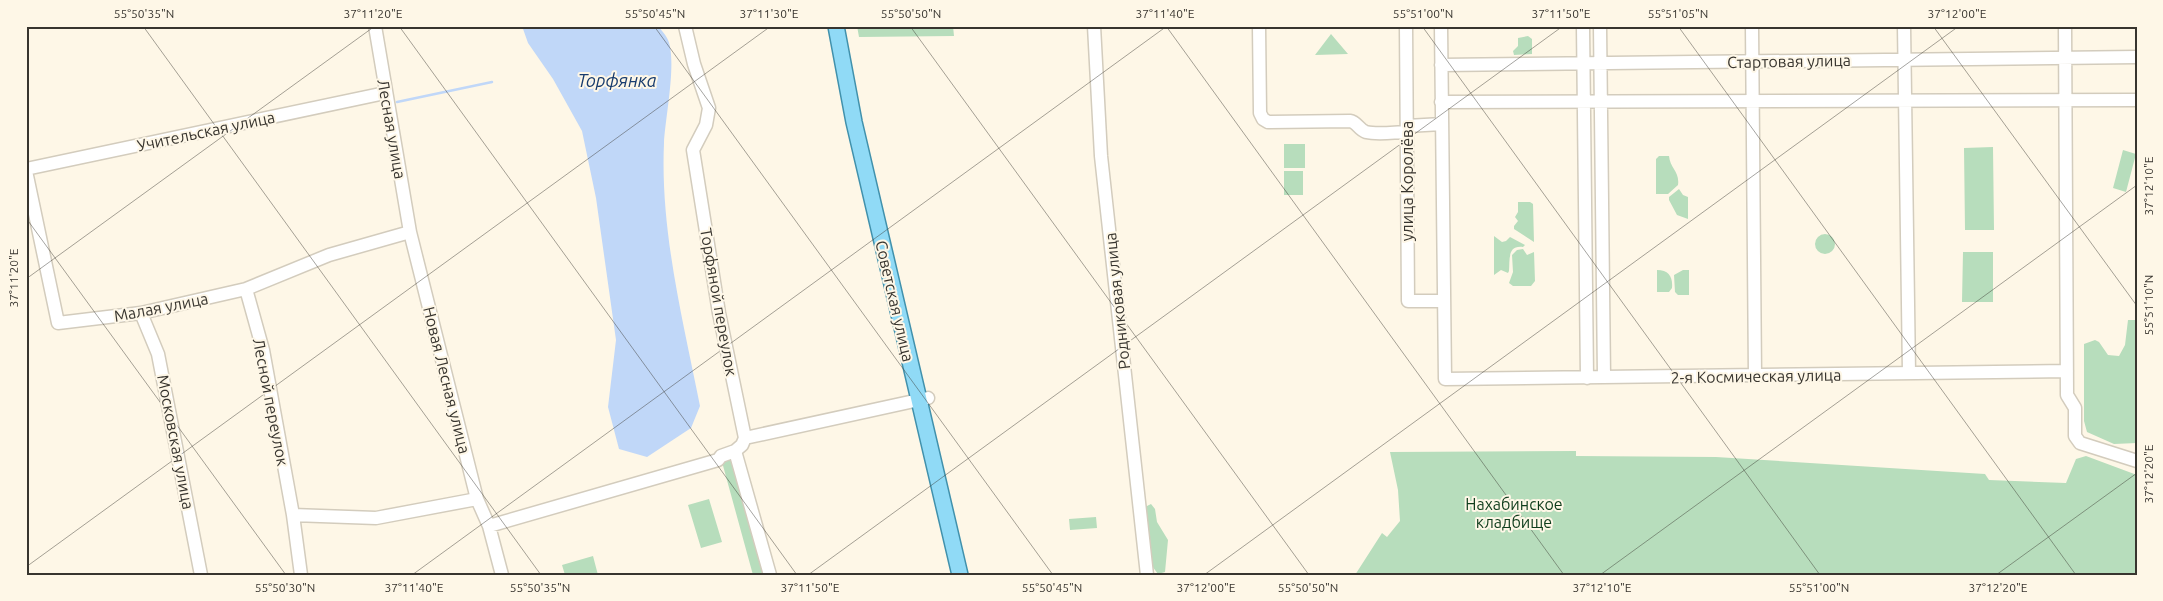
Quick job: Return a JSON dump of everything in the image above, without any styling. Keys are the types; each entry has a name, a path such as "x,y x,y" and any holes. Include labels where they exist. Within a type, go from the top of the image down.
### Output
{"main road":[{"name":"Советская улица","path":"836,26 854,122 923,399 970,575"},
{"name":"Советская улица","path":"846,26 863,116 960,575"}],"street":[{"name":"Лесная улица","path":"375,26 410,232"},
{"name":"Торфяной переулок","path":"685,26 694,64 709,108 706,125 693,150 719,313 746,438"},
{"name":"Родниковая улица","path":"1094,26 1101,156 1147,575"},
{"path":"1259,26 1260,113 1263,119 1268,122 1354,121 1361,129 1368,132 1442,124"},
{"name":"улица Королёва","path":"1406,26 1408,301 1444,301"},
{"path":"1441,26 1444,301"},
{"path":"1584,26 1587,378"},
{"path":"1600,26 1604,377"},
{"path":"1752,26 1755,376"},
{"path":"1904,26 1909,373"},
{"path":"2065,26 2068,395 2075,408 2077,440 2087,447 2137,461"},
{"name":"Стартовая улица","path":"1441,65 2137,57"},
{"name":"Учительская улица","path":"26,170 385,93"},
{"path":"1441,102 2137,100"},
{"name":"Малая улица","path":"26,170 58,323 141,313 246,289 329,256 410,232"},
{"name":"Новая Лесная улица","path":"410,232 477,499 489,526 502,575"},
{"name":"Лесной переулок","path":"246,289 263,350 293,516 301,575"},
{"name":"2-я Космическая улица","path":"1444,301 1445,380 2067,371"},
{"name":"Московская улица","path":"141,313 158,354 201,575"},
{"path":"489,526 718,460 721,456 735,451 742,446 746,438 923,399"},
{"path":"735,451 770,575"},
{"path":"293,516 376,518 477,499"}],"green space":[{"path":"857,26 953,26 954,36 859,37"},
{"path":"1331,34 1348,54 1315,55"},
{"path":"1528,36 1532,39 1532,54 1514,55 1513,51 1518,46 1518,38"},
{"path":"1284,144 1305,144 1305,168 1284,168"},
{"path":"1993,147 1994,230 1965,230 1964,148"},
{"path":"2123,150 2136,154 2126,192 2113,188"},
{"path":"1659,156 1669,156 1678,177 1678,185 1668,194 1656,194 1656,159"},
{"path":"1284,171 1303,171 1303,195 1284,195"},
{"path":"1679,189 1683,195 1688,197 1688,219 1677,215 1669,200 1669,197"},
{"path":"1518,202 1530,202 1533,204 1534,242 1514,229 1518,221 1515,217 1518,212"},
{"path":"1825,234 1832,237 1835,244 1832,251 1825,254 1818,251 1815,244 1818,237"},
{"path":"1494,236 1502,242 1510,237 1525,245 1514,248 1510,254 1508,273 1501,270 1494,275"},
{"path":"1523,249 1527,255 1534,252 1535,281 1531,286 1513,286 1509,283 1513,272 1512,255 1517,250"},
{"path":"1963,252 1993,252 1993,302 1962,302"},
{"path":"1657,270 1665,271 1671,277 1672,288 1669,292 1657,292"},
{"path":"1683,270 1689,270 1689,295 1678,295 1675,292 1674,275"},
{"path":"2128,320 2137,320 2137,443 2114,444 2087,432 2084,421 2084,344 2095,340 2099,342 2108,355 2119,356 2125,345"},
{"name":"Нахабинское кладбище","path":"1576,451 1576,456 1716,457 1985,474 1989,480 2066,483 2076,459 2086,456 2137,475 2137,575 1355,575 1382,533 1387,537 1400,521 1398,490 1390,452"},
{"path":"734,458 767,575 753,575 722,462"},
{"path":"709,499 722,542 701,548 688,505"},
{"path":"1151,504 1155,509 1157,522 1168,540 1165,572 1158,574 1152,566 1145,507"},
{"path":"1096,517 1097,528 1070,530 1069,519"},
{"path":"593,556 598,575 565,575 562,565"}],"water":[{"name":"Торфянка","path":"522,26 658,26 666,36 670,47 670,89 664,143 666,209 674,275 700,406 691,428 647,457 619,449 608,407 616,340 596,198 582,131 553,79 528,43"}],"waterway":[{"path":"397,102 492,82"}]}
